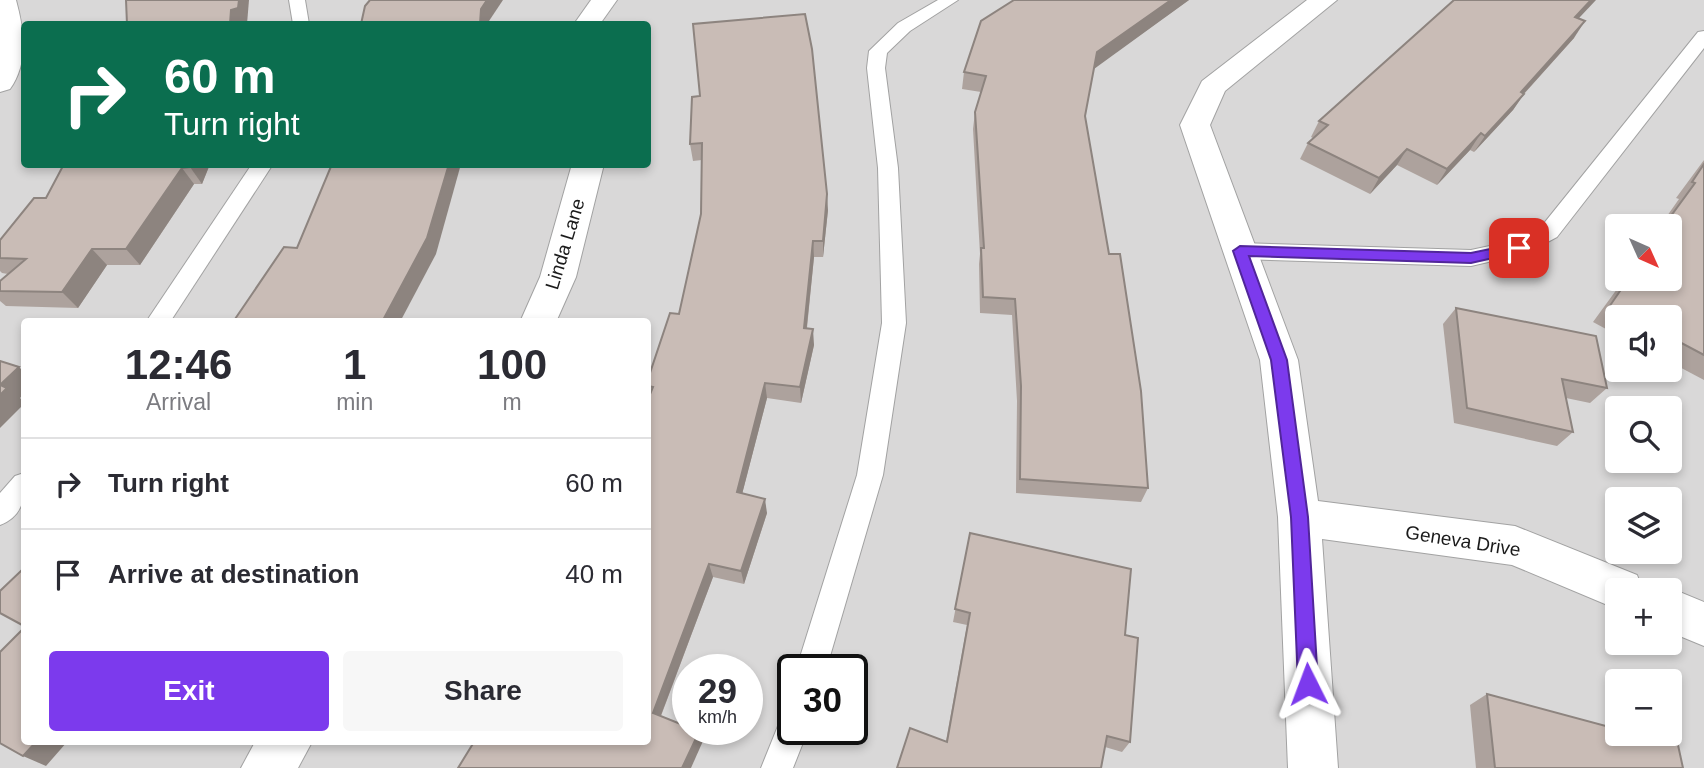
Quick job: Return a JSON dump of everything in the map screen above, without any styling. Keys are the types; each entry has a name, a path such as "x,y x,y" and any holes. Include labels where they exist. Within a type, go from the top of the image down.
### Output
{"street":[{"path":"0,83 7,69 10,32 3,0"},
{"path":"589,21 604,0"},
{"path":"1312,768 1299,517 1279,360 1195,125 1212,87 1324,0"},
{"name":"Linda Lane","path":"540,318 558,277 587,168"},
{"name":"Geneva Drive","path":"1299,517 1515,546 1605,583"},
{"path":"1682,615 1704,624"},
{"path":"266,768 285,745"}],"lane":[{"path":"296,0 300,21"},
{"path":"816,654 870,475 894,323 888,168 876,68 878,51 904,27 950,0"},
{"path":"1240,251 1471,258 1519,248 1549,232 1704,36"},
{"path":"161,318 260,168"},
{"path":"0,513 21,488"},
{"path":"777,768 786,745"}],"shaded area":[{"path":"0,0 1704,0 1704,768 0,768"}],"building":[{"path":"126,0 239,0 238,8 231,10 230,21 127,21"},
{"path":"370,0 487,0 481,9 480,21 362,21 365,6"},
{"path":"1014,0 1171,0 1097,52 1085,116 1109,254 1120,254 1141,391 1148,488 1020,479 1021,386 1015,299 983,297 981,248 984,248 975,112 986,76 964,72 981,21"},
{"path":"1454,0 1591,0 1575,17 1585,21 1521,92 1524,94 1485,136 1481,133 1447,169 1407,149 1379,178 1308,143 1328,125 1319,121"},
{"path":"805,14 812,49 827,194 823,241 813,241 804,328 813,329 800,387 765,383 737,492 765,499 741,571 709,564 675,654 672,654 672,662 653,713 672,721 672,745 693,745 682,768 458,768 472,745 651,745 651,370 670,313 679,314 701,214 702,143 690,144 692,97 700,96 693,24"},
{"path":"1704,164 1704,355 1682,343 1682,305 1610,305 1620,291 1682,291 1682,214 1672,214 1695,183 1692,182"},
{"path":"62,168 182,168 126,249 92,249 62,292 0,291 0,281 26,259 0,258 0,240 34,198 46,198"},
{"path":"330,168 448,168 427,238 384,318 236,318 284,247 297,248"},
{"path":"1456,308 1596,336 1607,388 1562,379 1573,432 1467,408"},
{"path":"0,361 19,367 0,385"},
{"path":"0,385 7,388 0,395"},
{"path":"970,533 1131,569 1125,635 1138,638 1130,742 1107,736 1101,768 897,768 910,728 947,742 970,613 955,609"},
{"path":"21,571 21,624 0,613 0,591"},
{"path":"21,631 21,745 33,745 23,756 0,743 0,652"},
{"path":"1487,694 1605,726 1605,746 1678,746 1683,768 1495,768"}],"route":[{"path":"1308,684 1299,517 1279,360 1240,251 1471,258 1519,248"}]}
